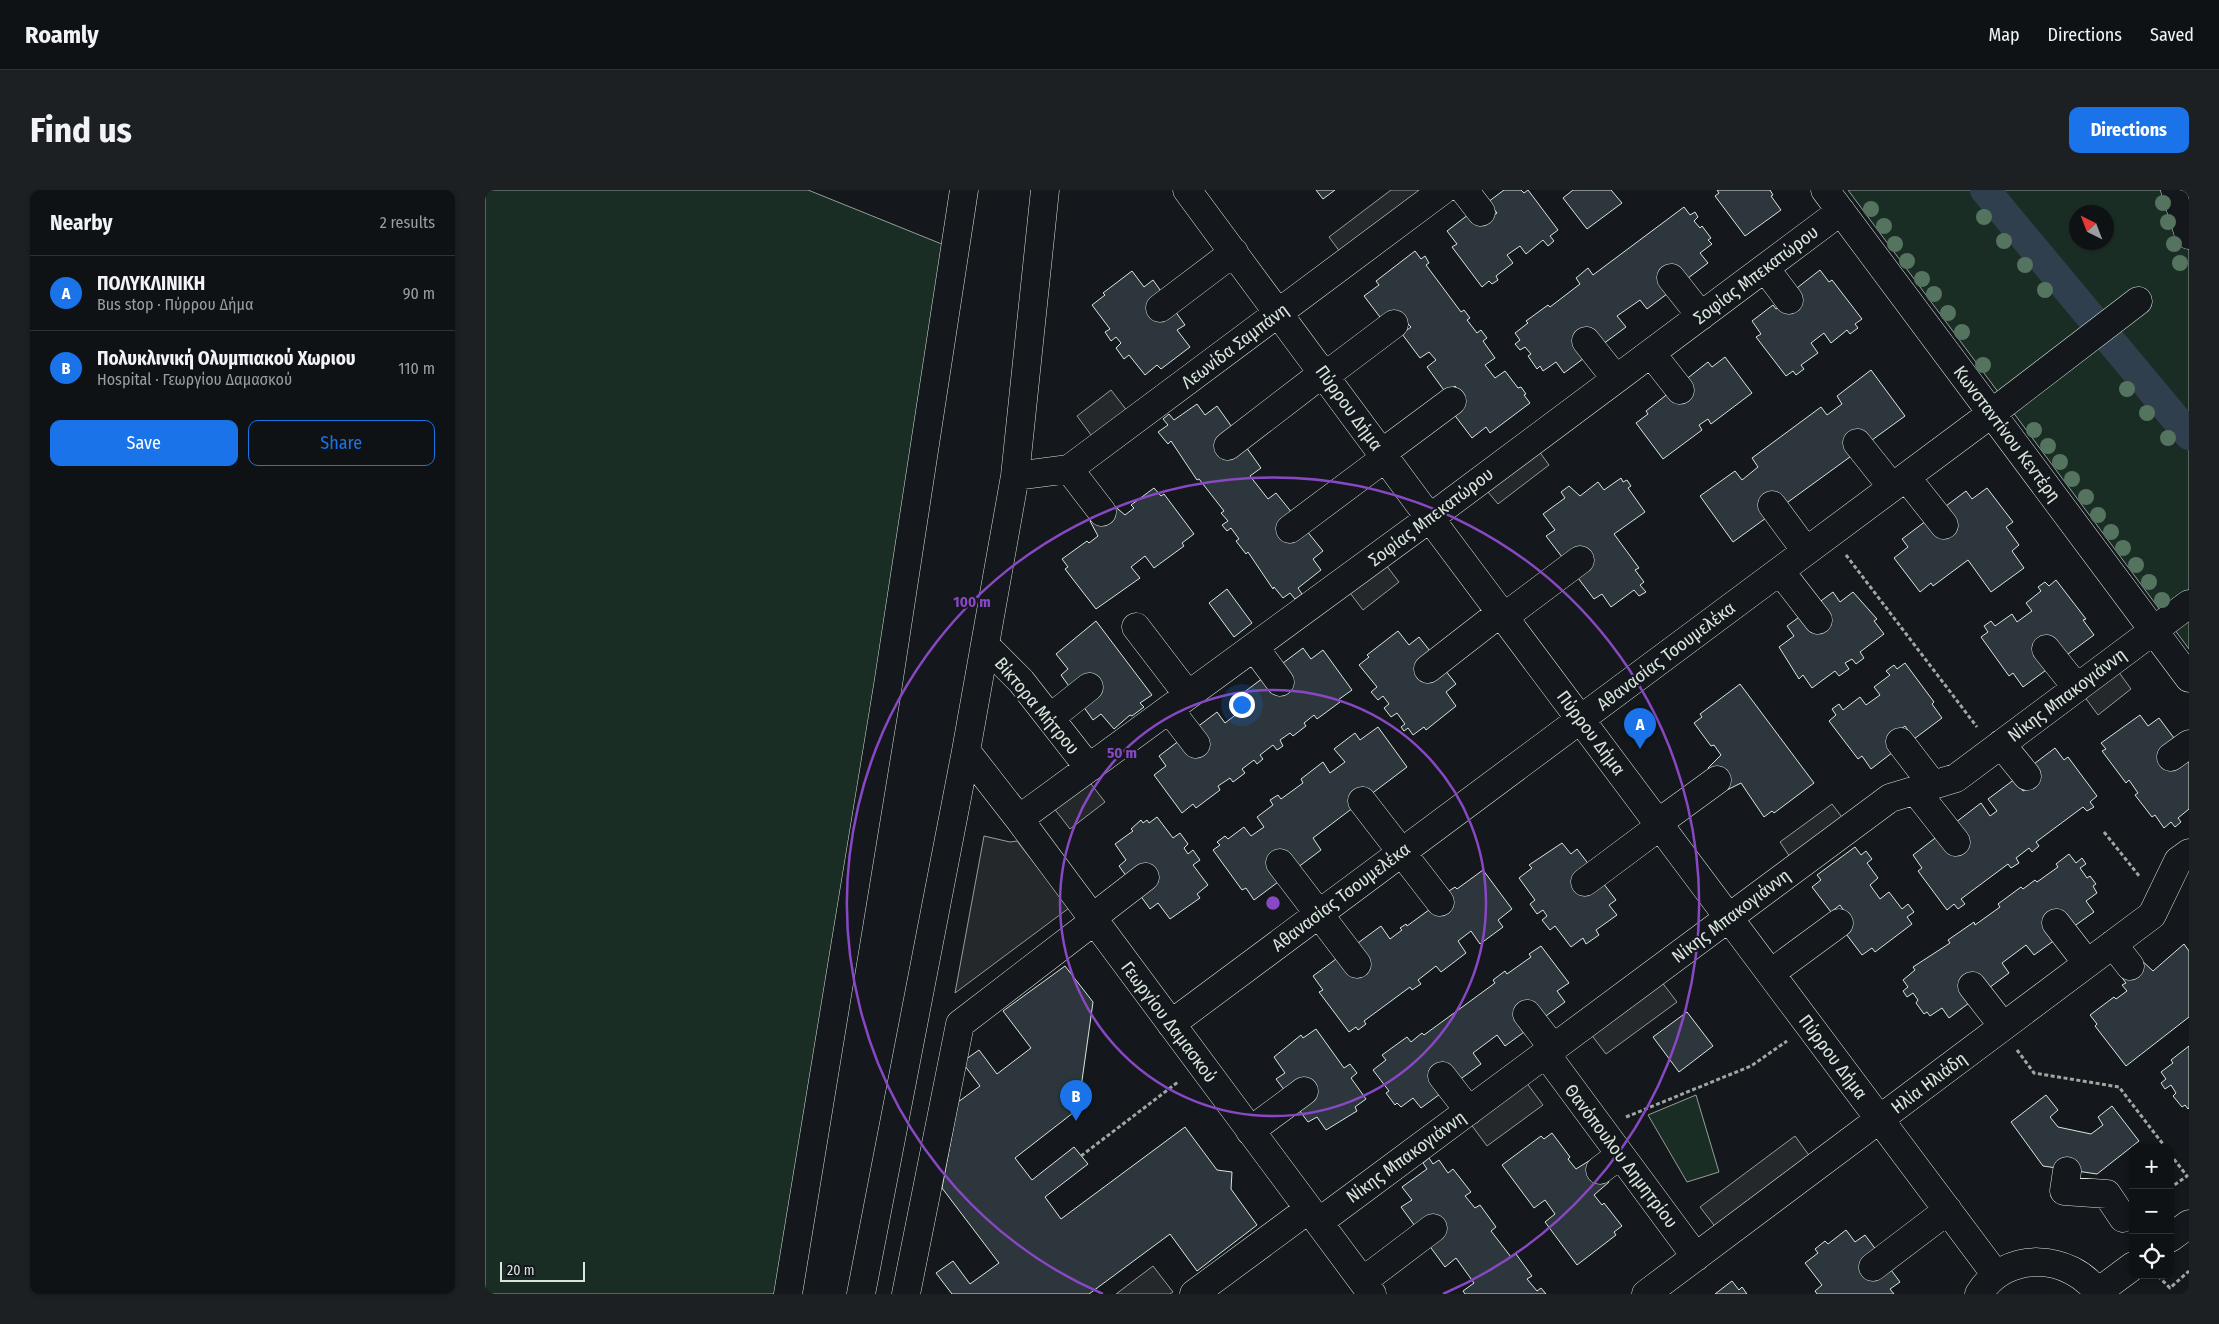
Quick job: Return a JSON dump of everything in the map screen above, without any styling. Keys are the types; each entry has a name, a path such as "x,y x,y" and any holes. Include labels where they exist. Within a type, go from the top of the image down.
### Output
{"street":[{"path":"788,1294 887,685 964,190"},
{"path":"861,1294 966,751 1015,476 1045,190"},
{"name":"Πύρρου Δήμα","path":"1187,190 1580,720 1948,1210 1987,1284"},
{"name":"Λεωνίδα Σαμπάνη","path":"1015,476 1069,469 1443,190"},
{"path":"1464,190 1481,212"},
{"name":"Κωνσταντίνου Κεντέρη","path":"1825,190 2189,678"},
{"path":"2175,190 2189,235"},
{"name":"Σοφίας Μπεκατώρου","path":"1019,819 1430,518 1841,212"},
{"path":"1160,308 1234,252"},
{"path":"1765,268 1789,300"},
{"path":"1671,278 1701,316"},
{"name":"Αθανασίας Τσουμελέκα","path":"1171,1024 1992,413 2138,301"},
{"path":"1228,446 1324,374 1395,324"},
{"path":"1585,341 1616,379"},
{"path":"1651,353 1680,390"},
{"path":"1290,529 1452,401"},
{"path":"1857,443 1943,526"},
{"path":"1069,469 1102,512"},
{"path":"1772,505 1806,551"},
{"path":"1428,669 1580,560"},
{"path":"1780,571 1818,620"},
{"name":"Νίκης Μπακογιάννη","path":"1193,1294 1469,1111 1890,798 1956,778 2189,604"},
{"path":"1136,627 1179,702 1196,744"},
{"name":"Βίκτορα Μήτρου","path":"985,645 1021,681 1089,768"},
{"path":"1254,647 1280,682"},
{"path":"2046,649 2077,688"},
{"path":"1050,718 1089,687"},
{"path":"1900,742 1956,842"},
{"path":"1998,747 2027,776"},
{"name":"Γεωργίου Δαμασκού","path":"966,751 1019,819 1367,1288"},
{"path":"1585,882 1717,780"},
{"path":"1362,801 1440,902"},
{"name":"Ηλία Ηλιάδη","path":"1657,1291 1696,1257 2151,915 2178,861 2189,852"},
{"path":"1280,863 1357,964"},
{"path":"906,1294 960,1024 1145,877"},
{"path":"1771,974 1839,923"},
{"path":"2056,923 2087,963"},
{"path":"2113,944 2130,966"},
{"path":"1972,986 2002,1027"},
{"name":"Θανόπουλου Δημητρίου","path":"1527,1014 1600,1128 1610,1162 1696,1257"},
{"path":"1442,1076 1469,1111"},
{"path":"1250,1131 1304,1090"},
{"path":"2067,1170 2064,1191 2107,1194 2123,1218"},
{"path":"1873,1267 1948,1210"},
{"path":"2174,1235 2189,1224"},
{"path":"1367,1288 1433,1228"},
{"path":"1987,1284 2017,1265 2039,1261 2062,1265 2082,1276 2098,1293 2129,1269"}],"path":[{"path":"1830,534 1998,747"},
{"path":"2104,832 2158,901"},
{"path":"1600,1128 1751,1066 1809,1025"},
{"path":"2002,1027 2033,1072 2119,1087 2163,1144"},
{"path":"1081,1156 1201,1065"},
{"path":"2174,1159 2187,1176 2174,1185"},
{"path":"2161,1279 2170,1288 2189,1271"}],"green space":[{"path":"485,190 808,190 954,249 784,1294 485,1294"},
{"path":"1848,190 2189,190 2189,649"},
{"path":"1696,1095 1719,1172 1687,1182 1648,1115"}],"shaded area":[{"path":"1391,190 1429,190 1343,256 1329,237"},
{"path":"1111,390 1128,412 1094,439 1077,416"},
{"path":"1536,447 1549,465 1498,504 1483,486"},
{"path":"1383,561 1399,582 1363,610 1347,589"},
{"path":"2118,671 2131,689 2098,715 2084,696"},
{"path":"1088,780 1105,802 1070,829 1053,807"},
{"path":"1832,804 1845,821 1792,860 1780,842"},
{"path":"984,836 1010,842 1017,841 1069,908 955,993"},
{"path":"1661,981 1677,1002 1606,1054 1590,1033"},
{"path":"1526,1082 1543,1105 1487,1146 1470,1123"},
{"path":"1795,1136 1811,1158 1717,1229 1700,1207"},
{"path":"1153,1266 1173,1292 1170,1294 1116,1294"}],"building":[{"path":"1316,190 1335,190 1323,199"},
{"path":"1504,190 1521,190 1524,193 1528,190 1558,230 1550,236 1554,241 1548,246 1543,240 1526,254 1520,246 1507,255 1513,263 1496,276 1498,280 1492,284 1489,281 1482,287 1452,247 1457,244 1447,231 1473,211 1493,216 1497,213 1488,202"},
{"path":"1573,190 1611,190 1622,203 1587,229 1563,198"},
{"path":"1717,190 1770,190 1773,195 1771,196 1781,210 1745,236 1715,196 1719,193"},
{"path":"1684,207 1690,215 1695,212 1698,217 1694,221 1700,228 1702,226 1711,238 1708,240 1712,244 1700,253 1708,263 1647,309 1640,300 1617,316 1626,327 1564,373 1556,362 1543,371 1540,366 1537,369 1528,356 1531,354 1525,347 1520,350 1515,344 1520,340 1515,333 1528,323 1526,321 1548,305 1550,307 1580,284 1576,278 1588,268 1593,275"},
{"path":"1415,251 1421,259 1425,256 1429,263 1426,265 1461,312 1464,310 1470,318 1467,320 1477,333 1481,330 1487,338 1483,341 1495,358 1485,365 1495,378 1505,371 1518,388 1521,387 1530,403 1490,433 1486,427 1472,438 1453,413 1458,390 1455,386 1446,393 1427,367 1436,360 1429,352 1420,358 1402,334 1411,327 1407,323 1383,321 1364,296 1379,285 1376,281"},
{"path":"1820,270 1829,282 1832,280 1862,319 1855,324 1858,328 1850,334 1847,330 1831,343 1824,333 1811,343 1818,353 1801,365 1804,369 1796,375 1793,371 1786,376 1756,337 1761,334 1752,321 1773,305 1776,309 1792,297 1798,305 1802,302 1793,291"},
{"path":"1132,271 1144,287 1153,280 1185,325 1177,330 1190,347 1161,369 1157,365 1145,375 1129,355 1124,359 1116,348 1121,343 1116,337 1111,341 1105,332 1110,329 1092,305 1105,295 1103,293"},
{"path":"1725,357 1752,393 1711,424 1708,419 1699,425 1702,430 1663,459 1636,423 1648,414 1646,411 1708,362 1712,367"},
{"path":"1871,370 1905,416 1872,440 1868,435 1850,448 1854,454 1733,542 1700,496 1735,471 1742,480 1758,467 1752,458 1821,407 1827,415 1842,404 1837,396"},
{"path":"1197,404 1205,415 1217,406 1261,468 1250,476 1268,499 1276,493 1323,551 1313,559 1321,570 1298,588 1302,594 1295,599 1290,593 1283,598 1274,587 1273,589 1248,552 1246,554 1236,541 1239,539 1231,528 1227,531 1222,525 1228,521 1221,513 1224,511 1199,479 1197,480 1171,441 1168,444 1158,432 1168,425 1163,419 1169,414 1174,420"},
{"path":"1621,478 1623,482 1627,480 1631,486 1628,488 1645,512 1614,534 1639,568 1635,570 1644,582 1640,585 1646,592 1639,596 1634,590 1611,607 1602,594 1594,599 1546,536 1555,530 1543,514 1565,498 1561,492 1569,486 1580,496 1598,482 1604,490"},
{"path":"1154,488 1161,496 1164,494 1194,534 1182,543 1184,546 1154,568 1145,556 1131,567 1140,578 1096,609 1065,569 1068,567 1062,559 1087,541 1089,543 1098,536 1090,521 1112,504 1125,515 1134,508 1131,505"},
{"path":"1987,488 2013,522 2006,527 2019,545 2012,551 2024,568 1991,592 1968,560 1933,586 1931,583 1920,592 1894,558 1908,547 1902,539 1966,491 1972,499"},
{"path":"2056,580 2086,619 2083,620 2094,635 2023,687 2013,673 2009,676 1981,637 1988,632 1984,626 1991,621 1995,626 2012,614 2017,622 2032,611 2026,603 2041,591 2038,587 2045,582 2049,586"},
{"path":"1227,589 1252,623 1234,637 1209,603"},
{"path":"1833,592 1840,602 1853,592 1877,619 1874,621 1884,634 1860,652 1864,658 1856,664 1852,659 1845,663 1849,669 1839,676 1835,671 1812,688 1803,675 1799,679 1779,647 1794,636 1787,626"},
{"path":"1096,621 1152,695 1140,703 1144,707 1132,716 1130,715 1114,729 1101,714 1093,720 1061,675 1068,669 1056,654"},
{"path":"1398,631 1409,645 1419,637 1456,684 1446,692 1456,706 1426,730 1424,727 1413,735 1408,728 1404,731 1401,727 1405,724 1397,713 1391,717 1384,708 1389,704 1383,696 1378,700 1371,692 1377,687 1359,665 1369,657 1367,655"},
{"path":"1303,648 1311,659 1323,650 1352,690 1338,700 1340,702 1317,719 1314,715 1304,723 1306,726 1293,736 1290,733 1280,740 1283,746 1277,750 1273,745 1260,755 1263,759 1257,764 1254,760 1242,769 1245,773 1233,782 1230,778 1218,786 1220,790 1196,808 1193,804 1182,813 1154,775 1166,766 1159,756 1217,712 1225,723 1251,703 1243,693"},
{"path":"1905,663 1934,702 1932,704 1942,718 1914,739 1905,726 1901,729 1907,737 1897,749 1871,769 1862,756 1858,759 1829,721 1836,715 1832,709 1839,704 1843,710 1860,697 1866,705 1880,695 1874,687 1890,675 1886,671 1894,665 1897,669"},
{"path":"1740,684 1814,783 1774,813 1772,811 1764,817 1741,783 1725,791 1708,768 1721,755 1714,745 1711,746 1694,723 1702,717 1700,714"},
{"path":"2140,715 2148,726 2159,718 2189,758 2189,809 2178,818 2181,822 2175,827 2171,822 2164,828 2155,815 2152,817 2135,795 2138,793 2129,780 2126,783 2102,751 2106,749 2101,743"},
{"path":"1378,727 1407,767 1313,838 1321,850 1254,900 1246,888 1242,890 1213,850 1220,845 1217,842 1225,836 1228,839 1244,827 1251,836 1264,827 1257,817 1273,805 1270,800 1278,795 1281,799 1303,783 1301,779 1323,762 1330,773 1345,762 1334,749 1355,733 1360,740"},
{"path":"2055,748 2064,760 2068,757 2097,796 2090,802 2094,807 2087,811 2083,807 2036,842 2039,846 2032,852 2029,848 2016,858 2019,863 2011,868 2008,864 1961,899 1965,904 1958,909 1954,904 1947,910 1918,871 1922,868 1913,855 1981,803 1990,816 1997,811 1988,799 2015,779 2023,791 2027,789 2030,767"},
{"path":"1157,817 1173,838 1180,833 1188,844 1184,848 1188,854 1193,850 1200,860 1193,865 1208,885 1197,894 1200,898 1170,919 1158,903 1150,909 1119,866 1126,860 1115,844 1133,831 1131,829 1141,820 1143,823 1147,820 1149,823"},
{"path":"1562,843 1571,854 1577,849 1616,900 1609,905 1617,915 1596,930 1599,935 1586,944 1583,938 1571,947 1555,926 1550,930 1542,920 1547,916 1543,910 1537,914 1530,904 1535,900 1519,878 1532,868 1529,865"},
{"path":"1855,847 1861,855 1866,851 1872,859 1867,863 1878,878 1870,885 1880,899 1889,892 1902,909 1908,904 1914,912 1907,917 1912,924 1875,952 1872,948 1862,955 1834,918 1844,911 1840,905 1831,912 1812,887 1821,880 1817,875"},
{"path":"2069,854 2076,863 2082,858 2086,864 2080,868 2087,878 2090,876 2096,884 2093,886 2097,893 2086,901 2094,912 2034,955 2026,945 2002,963 2009,973 1949,1018 1942,1008 1930,1016 1927,1012 1924,1014 1916,1003 1918,1000 1913,993 1907,997 1903,991 1908,987 1903,980 1915,970 1913,967 1950,943 1948,940 1974,922 1975,925 2000,907 1998,904 2021,887 2023,889 2035,880 2037,882 2058,867 2056,864"},
{"path":"1483,870 1512,909 1498,920 1503,927 1480,944 1471,931 1458,941 1466,953 1441,972 1436,966 1418,980 1421,984 1412,990 1410,987 1364,1021 1366,1024 1358,1030 1356,1027 1349,1032 1319,992 1323,990 1313,976 1381,926 1390,939 1402,930 1400,928 1406,924 1407,926 1448,896 1446,893 1455,887 1457,889"},
{"path":"2184,944 2189,951 2189,1017 2126,1066 2095,1026 2097,1024 2090,1015 2114,997 2116,999 2127,991 2122,985 2126,983 2120,975 2140,959 2153,971"},
{"path":"1541,946 1569,983 1557,991 1565,1002 1505,1046 1497,1035 1473,1053 1481,1064 1421,1108 1413,1098 1401,1107 1397,1103 1395,1105 1386,1093 1389,1091 1373,1070 1386,1060 1382,1055 1407,1037 1411,1042 1422,1033 1424,1035 1495,983 1493,980 1505,971 1507,974 1531,957 1529,954"},
{"path":"1065,966 1093,1002 1078,1109 1015,1158 1032,1180 1074,1147 1088,1164 1045,1197 1061,1219 1185,1127 1217,1170 1232,1172 1231,1189 1257,1225 1197,1271 1170,1234 1089,1294 952,1294 936,1273 953,1261 970,1284 999,1263 942,1188 958,1102 980,1086 962,1062 979,1050 997,1074 1031,1048 1003,1011"},
{"path":"1687,1012 1713,1046 1679,1072 1653,1037"},
{"path":"1316,1029 1344,1068 1350,1064 1357,1073 1351,1078 1366,1099 1355,1107 1357,1111 1326,1130 1317,1117 1308,1122 1276,1079 1285,1073 1274,1057 1301,1035 1303,1038"},
{"path":"2189,1046 2188,1109 2185,1105 2182,1107 2173,1096 2176,1093 2171,1085 2165,1089 2161,1083 2166,1079 2161,1072 2173,1063 2171,1060"},
{"path":"2046,1095 2058,1110 2050,1117 2058,1127 2091,1134 2103,1125 2098,1117 2112,1106 2139,1141 2135,1144 2129,1144 2129,1149 2097,1174 2043,1166 2011,1122"},
{"path":"1552,1133 1570,1157 1568,1159 1576,1169 1592,1159 1609,1182 1594,1195 1602,1205 1604,1203 1622,1226 1614,1232 1616,1235 1577,1265 1545,1222 1555,1214 1545,1200 1534,1208 1502,1165 1541,1136 1544,1139"},
{"path":"1429,1158 1433,1164 1439,1160 1448,1173 1453,1169 1471,1192 1465,1196 1475,1208 1480,1205 1496,1227 1491,1231 1511,1257 1516,1254 1532,1276 1527,1279 1537,1291 1541,1288 1546,1294 1465,1294 1463,1291 1474,1283 1456,1258 1445,1267 1401,1207 1412,1200 1402,1187 1427,1169 1423,1163"},
{"path":"1846,1230 1855,1242 1865,1235 1900,1282 1890,1289 1894,1294 1817,1294 1815,1291 1822,1285 1805,1263 1818,1253 1815,1249 1825,1241 1828,1244"},
{"path":"1732,1281 1739,1290 1742,1287 1747,1294 1715,1294"}],"waterway":[{"path":"1985,190 2189,435"}],"place":[{"name":"ΠΟΛΥΚΛΙΝΙΚΗ","path":"1640,749"},
{"name":"Πολυκλινική Ολυμπιακού Χωριου","path":"1076,1121"}]}
